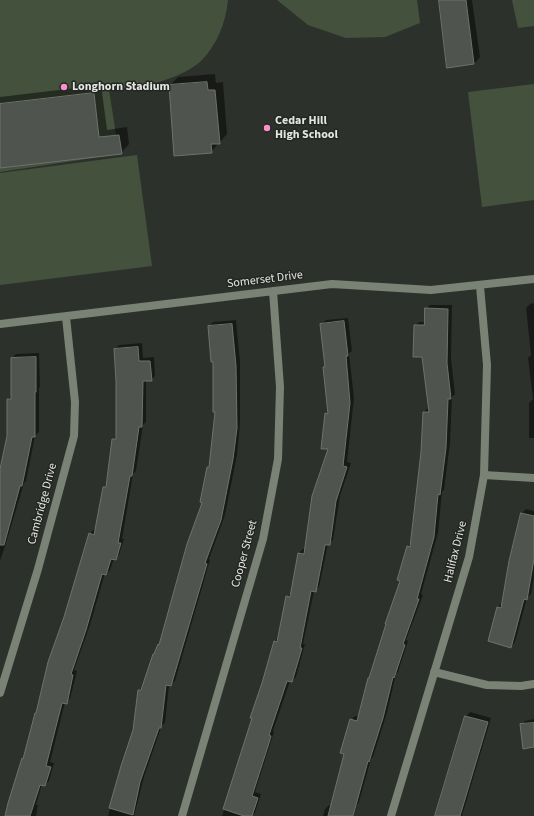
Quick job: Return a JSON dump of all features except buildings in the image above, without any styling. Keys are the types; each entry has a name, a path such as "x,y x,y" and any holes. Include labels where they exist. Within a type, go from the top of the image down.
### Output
{"street":[{"name":"Somerset Drive","path":"0,324 332,284 431,290 480,286 534,279"},
{"name":"Halifax Drive","path":"391,816 469,558 484,475 487,365 480,286"},
{"name":"Cooper Street","path":"182,816 263,539 278,459 280,387 273,291"},
{"name":"Cambridge Drive","path":"0,693 38,569 74,436 74,402 66,317"},
{"path":"484,475 534,478"},
{"path":"434,672 487,685 521,686 534,684"}],"green space":[{"name":"Longhorn Stadium","path":"0,0 228,0 220,33 207,55 197,65 178,75 157,83 109,90 119,154 0,172"},
{"path":"277,0 417,0 420,23 385,37 346,38 308,25"},
{"path":"512,0 534,0 534,26 518,28"},
{"path":"534,84 534,200 482,207 468,92"},
{"path":"137,155 152,266 0,285 0,173"}],"place":[{"name":"Longhorn Stadium","path":"64,87"},
{"name":"Cedar Hill High School","path":"267,128"}]}
